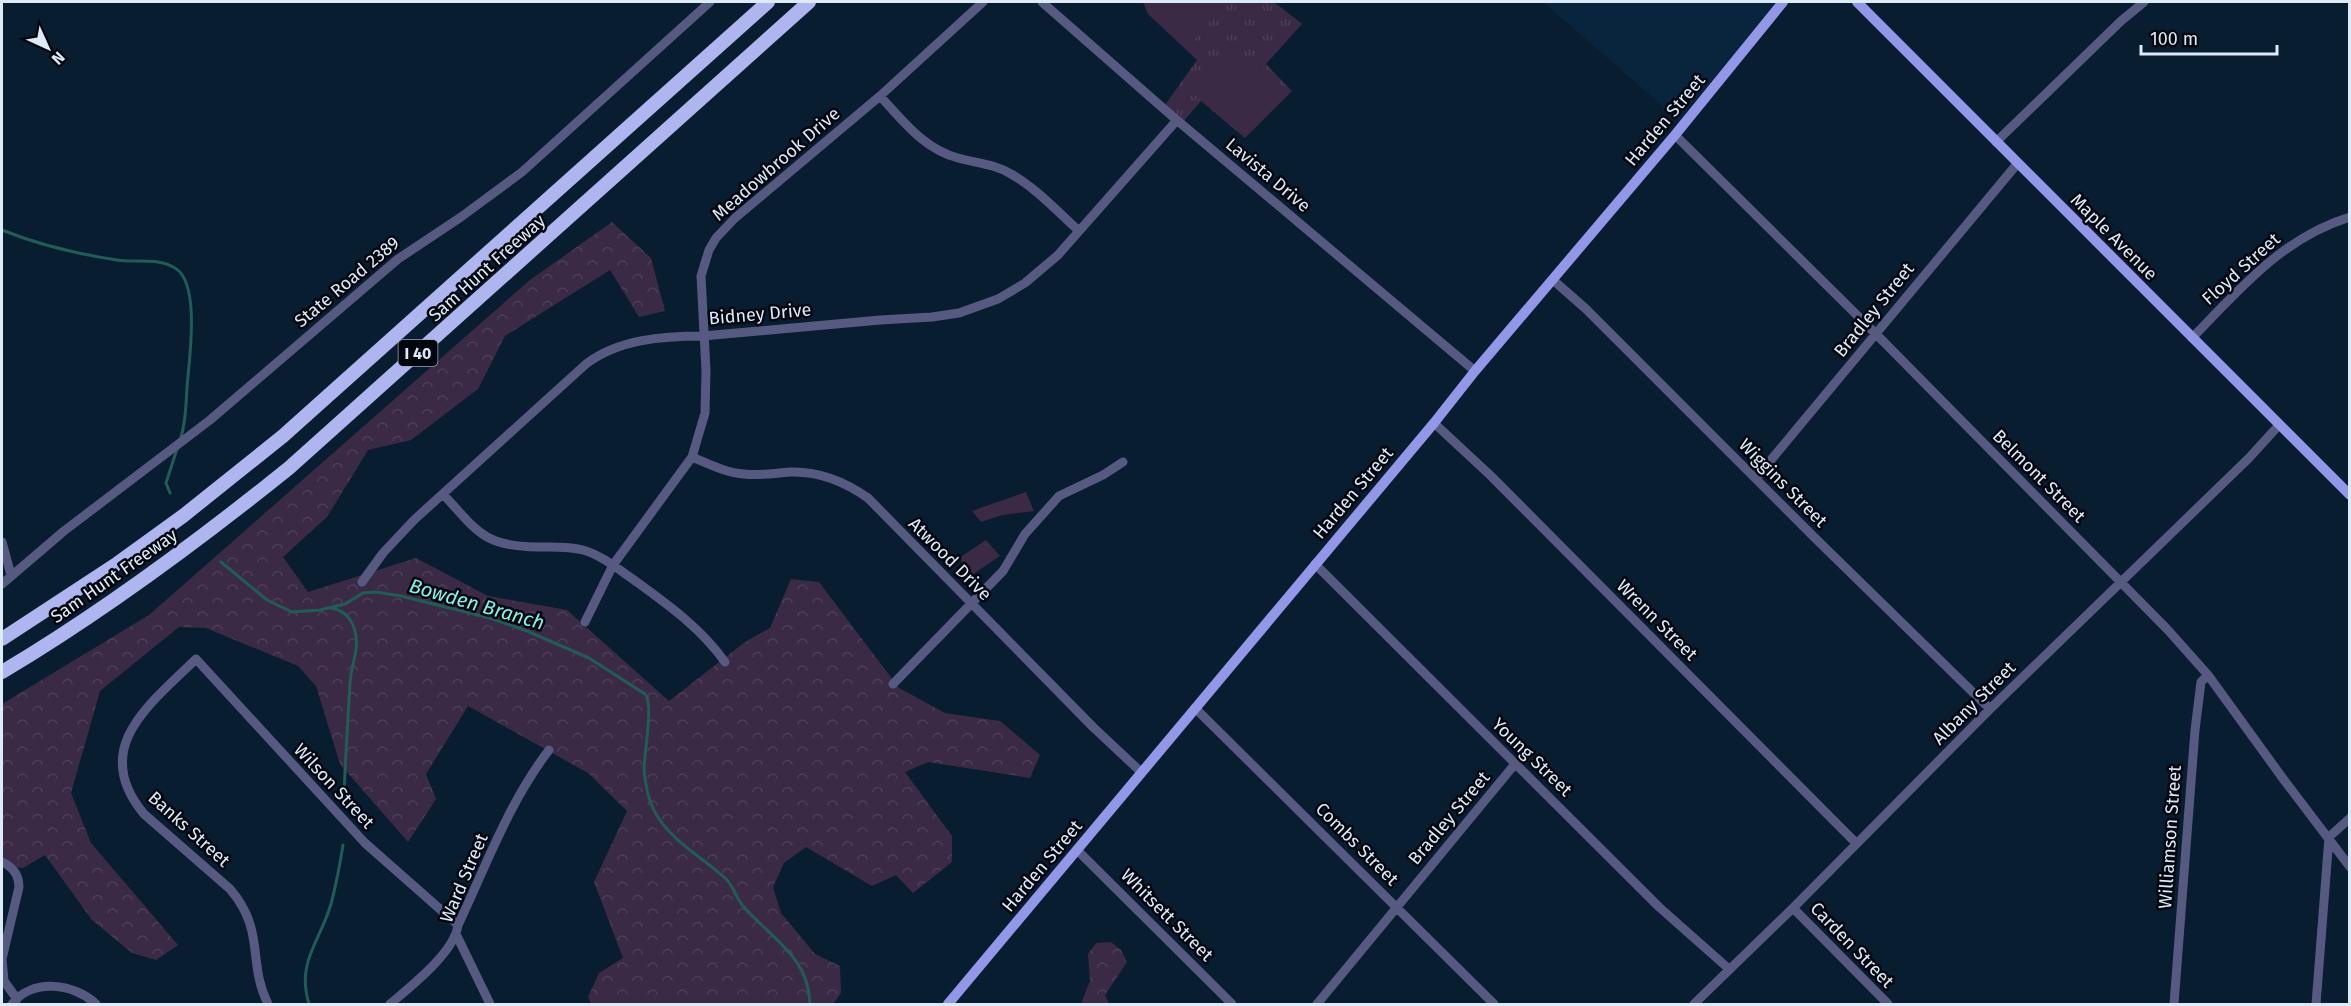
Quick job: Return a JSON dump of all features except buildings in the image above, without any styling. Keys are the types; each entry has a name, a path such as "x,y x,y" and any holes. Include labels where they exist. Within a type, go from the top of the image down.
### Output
{"highway":[{"name":"Sam Hunt Freeway","path":"2,639 164,529 283,436 768,2"},
{"name":"Sam Hunt Freeway","path":"2,672 136,585 289,468 809,2"}],"main road":[{"name":"Harden Street","path":"948,1005 1475,371 1675,135 1783,2"},
{"name":"Maple Avenue","path":"1857,2 2349,495"}],"street":[{"name":"State Road 2389","path":"2,584 64,531 227,406 398,260 522,172 710,2"},
{"name":"Meadowbrook Drive","path":"585,622 613,565 692,457 705,413 706,370 701,276 709,250 716,238 735,218 880,96 982,2"},
{"name":"Lavista Drive","path":"1042,2 1177,120 1475,371"},
{"path":"1996,142 2121,21 2144,2"},
{"path":"880,96 912,130 931,146 958,158 1009,172 1078,230"},
{"name":"Bidney Drive","path":"362,582 393,542 443,494 592,360 605,352 634,343 674,336 703,336 932,317 959,313 998,299 1026,283 1058,255 1177,120"},
{"name":"Belmont Street","path":"1675,135 2120,581 2208,675 2349,867"},
{"name":"Bradley Street","path":"1756,478 1917,281 2017,164"},
{"name":"Floyd Street","path":"2192,338 2266,263 2282,250 2319,229 2349,218"},
{"name":"Wiggins Street","path":"1553,280 1586,309 1990,709"},
{"name":"Wrenn Street","path":"1434,423 1491,476 1856,843"},
{"name":"Albany Street","path":"1694,1005 1990,709 2249,458 2279,425"},
{"name":"Atwood Drive","path":"692,457 728,472 765,475 804,472 842,482 867,498 1093,728 1141,772"},
{"path":"893,684 1003,571 1036,519 1059,496 1103,475 1123,462"},
{"path":"443,494 473,526 491,540 514,546 572,547 589,552 613,565 691,624 706,638 725,662"},
{"path":"2,542 11,576"},
{"name":"Young Street","path":"1315,564 1659,907 1729,969"},
{"name":"Wilson Street","path":"196,659 365,843 458,925"},
{"name":"Banks Street","path":"196,659 135,721 124,750 125,782 136,805 144,814 230,889 239,900 252,925 260,982 268,1005"},
{"name":"Williamson Street","path":"2174,1005 2195,730 2201,682 2208,675"},
{"name":"Combs Street","path":"1195,708 1494,1005"},
{"name":"Ward Street","path":"390,1005 417,981 457,936 458,925 512,808 549,750"},
{"name":"Bradley Street","path":"1317,1005 1515,764"},
{"path":"2316,1005 2328,837 2349,818"},
{"name":"Whitsett Street","path":"1077,850 1233,1005"},
{"path":"2,862 12,868 19,880 2,959 4,981 14,1002 38,988 62,987 84,995 96,1005"},
{"name":"Carden Street","path":"1793,908 1888,1005"},
{"path":"457,936 490,1005"}],"shaded area":[{"path":"1543,2 1778,2 1679,120"}],"green space":[{"path":"1143,2 1274,2 1302,24 1266,64 1292,91 1245,138 1201,101 1183,122 1165,105 1197,60 1148,14"},
{"path":"1148,2 1226,2 1187,48 1164,28"},
{"path":"1239,58 1260,63 1289,94 1245,136 1191,92 1217,62"},
{"path":"612,222 651,258 665,311 639,317 610,270 505,336 478,389 411,440 368,450 327,517 283,557 308,592 416,558 488,596 567,610 669,701 745,642 770,628 791,579 819,582 899,688 945,713 1000,721 1040,755 1030,778 928,762 905,772 952,836 952,862 913,893 896,875 872,886 806,847 784,863 773,887 781,913 815,954 840,966 841,993 833,1004 591,1004 588,997 599,973 623,958 594,882 627,811 588,773 468,706 426,774 436,799 408,842 340,764 316,686 298,666 206,628 179,627 100,691 71,793 91,843 178,945 156,960 132,953 92,920 45,855 23,868 2,867 2,704 149,615 530,280"},
{"path":"1026,492 1034,511 1003,515 981,522 972,511"},
{"path":"986,540 1000,556 972,575 959,558"},
{"path":"1111,942 1121,950 1127,962 1105,995 1109,1004 1081,1004 1090,981 1088,954 1096,943"}],"waterway":[{"name":"Bowden Branch","path":"2,230 44,245 87,255 124,261 161,263 175,268 183,276 188,289 192,323 186,412 181,437"},
{"name":"Bowden Branch","path":"170,493 166,483 177,449"},
{"name":"Bowden Branch","path":"221,562 267,600 292,612 320,610 345,604 363,593 376,592 401,596 490,618 527,631 589,658 645,694 648,699 649,718 644,770 648,793 654,809 671,833 726,879 743,906 787,949 803,973 810,1004"},
{"path":"331,608 339,610 348,617 356,635 350,683 344,798"},
{"path":"309,1004 305,976 307,964 331,904 343,845"}]}
